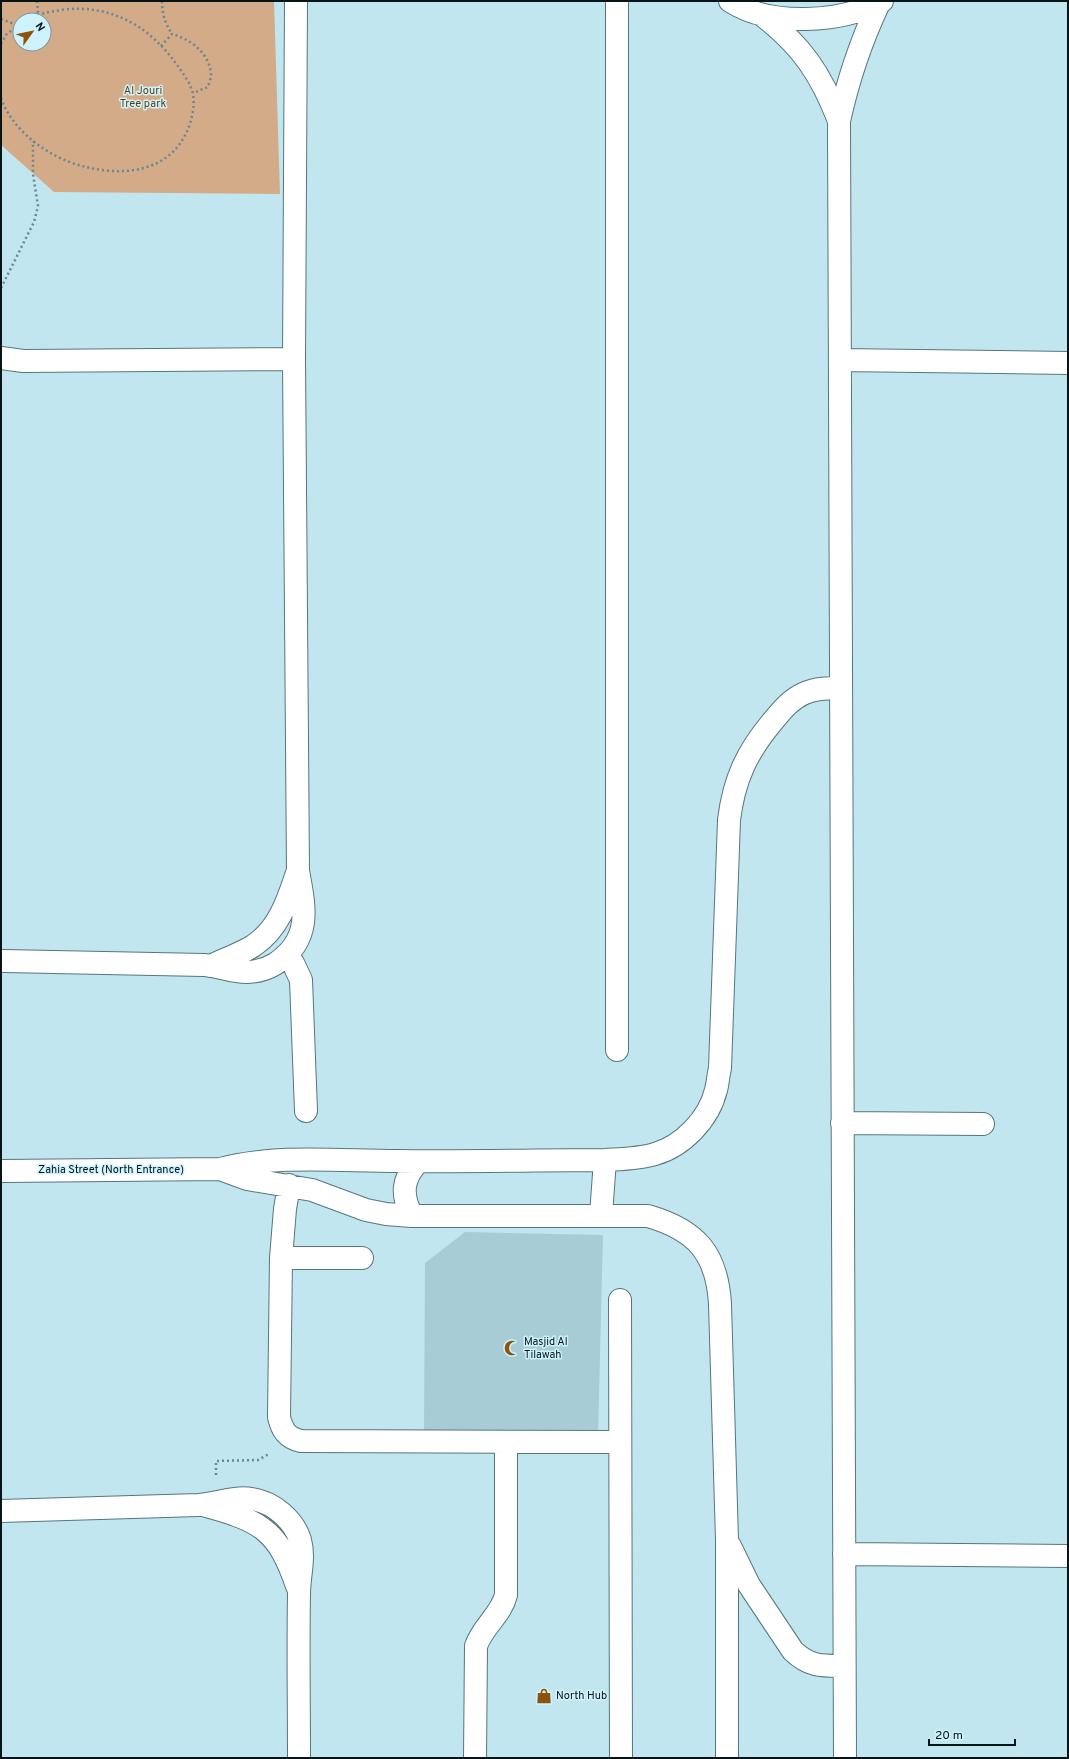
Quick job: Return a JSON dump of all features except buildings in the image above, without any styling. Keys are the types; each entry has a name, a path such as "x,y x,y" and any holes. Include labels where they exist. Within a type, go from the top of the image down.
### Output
{"street":[{"path":"1,961 210,966 231,971 246,972 260,970 274,965 295,945 301,932 304,918 304,903 298,872 294,359 296,1"},
{"path":"617,1 617,1050"},
{"path":"730,1 742,8 762,15 792,19 822,18 851,12 881,2"},
{"path":"844,1758 839,120 844,96 859,48 881,2"},
{"path":"762,15 780,29 810,61 822,80 839,120"},
{"path":"1,358 23,360 294,359"},
{"path":"840,360 1068,363"},
{"path":"220,1169 238,1164 274,1160 418,1162 605,1160 633,1158 655,1154 676,1144 694,1130 707,1112 716,1091 720,1068 729,820 735,785 744,763 759,738 792,700 805,693 820,689 841,688"},
{"path":"210,966 247,949 265,937 275,926 282,914 298,872"},
{"path":"285,956 293,963 301,980 306,1111"},
{"path":"842,1123 983,1124"},
{"path":"601,1215 605,1160"},
{"path":"412,1216 404,1197 405,1187 412,1169 418,1162"},
{"path":"220,1169 247,1179 290,1185 312,1190 366,1210 386,1214 412,1216 648,1216 668,1222 686,1232 701,1246 712,1263 719,1283 727,1540 727,1758"},
{"name":"Zahia Street (North Entrance)","path":"1,1171 220,1169"},
{"path":"290,1185 285,1209 281,1258 279,1417 284,1432 294,1440 620,1442"},
{"path":"281,1258 362,1258"},
{"path":"620,1300 621,1758"},
{"path":"475,1758 476,1646 483,1632 501,1610 506,1595 506,1442"},
{"path":"1,1511 208,1504 246,1518 272,1536 289,1562 299,1592 299,1758"},
{"path":"727,1540 749,1585 793,1651 800,1658 819,1666 844,1666"},
{"path":"844,1554 1068,1556"}],"path":[{"path":"37,1 38,12"},
{"path":"162,1 166,25 172,34 184,38 194,44 202,53 208,64 211,75 208,87 193,93"},
{"path":"1,98 15,122 49,153 70,163 96,170 122,171 146,169 167,158 183,140 192,118 193,93 184,75 169,53 150,34 126,19 100,11 73,9 52,12"},
{"path":"1,19 12,22"},
{"path":"1,44 6,35 12,30"},
{"path":"161,46 172,34"},
{"path":"1,288 34,222 38,206 32,163 33,140"},
{"path":"208,1504 216,1461 258,1460 294,1440"}],"green space":[{"name":"Al Jouri Tree park","path":"1,1 274,1 280,194 54,192 1,145"}],"place":[{"name":"Masjid Al Tilawah","path":"512,1348"},
{"name":"North Hub","path":"544,1696"}]}
